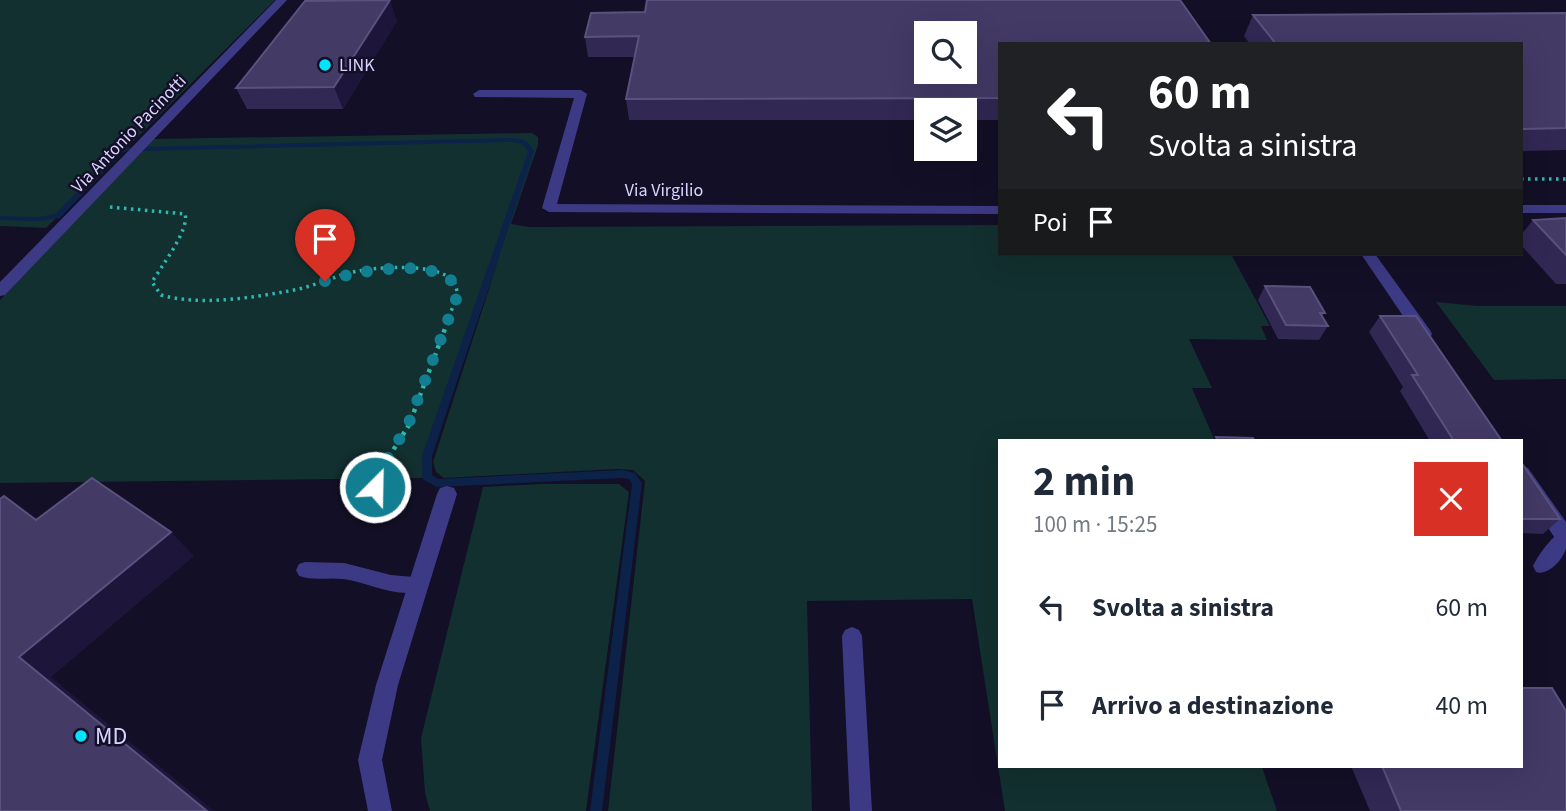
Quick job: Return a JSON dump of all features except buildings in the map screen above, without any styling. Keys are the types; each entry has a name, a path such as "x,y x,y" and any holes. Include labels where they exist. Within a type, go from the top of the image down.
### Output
{"street":[{"name":"Via Antonio Pacinotti","path":"0,291 282,0"},
{"name":"Via Virgilio","path":"479,94 581,94 549,208 998,210"},
{"path":"1523,209 1566,209"},
{"path":"1369,256 1437,353"},
{"path":"1523,476 1566,537"},
{"path":"380,811 370,760 387,685 447,494"}],"lane":[{"path":"1542,566 1566,537"},
{"path":"305,570 344,571 391,583 418,584"},
{"path":"852,636 861,811"}],"path":[{"path":"1523,179 1566,179"},
{"path":"84,205 185,214 187,219 184,229 152,282 154,290 175,298 273,294 368,270 428,271 448,276 456,284 458,294 408,425 378,474 375,487"}],"green space":[{"path":"0,0 275,0 46,228 0,226"},
{"path":"532,133 538,137 538,145 511,224 529,227 998,225 998,256 1232,256 1270,326 1261,326 1267,340 1189,339 1212,388 1192,388 1214,439 998,439 998,766 972,599 807,601 812,811 608,811 645,481 633,470 616,469 444,478 436,472 433,462 499,258 423,478 0,483 0,300 151,139"},
{"path":"1436,302 1478,306 1566,306 1566,379 1494,380"},
{"path":"619,484 629,492 586,811 430,811 425,793 421,738 483,487"},
{"path":"998,768 1262,768 1277,811 1005,811"}],"waterway":[{"path":"143,149 507,140 528,145 531,152 427,456 427,477 437,483 622,474 632,476 637,483 596,811"},
{"path":"0,218 39,219 57,216 120,152 129,149"}],"place":[{"name":"LINK","path":"325,65"},
{"name":"MD","path":"81,736"}],"route":[{"path":"325,281 368,270 397,269 428,271 448,276 456,284 458,294 408,425 378,474 375,487"}]}
